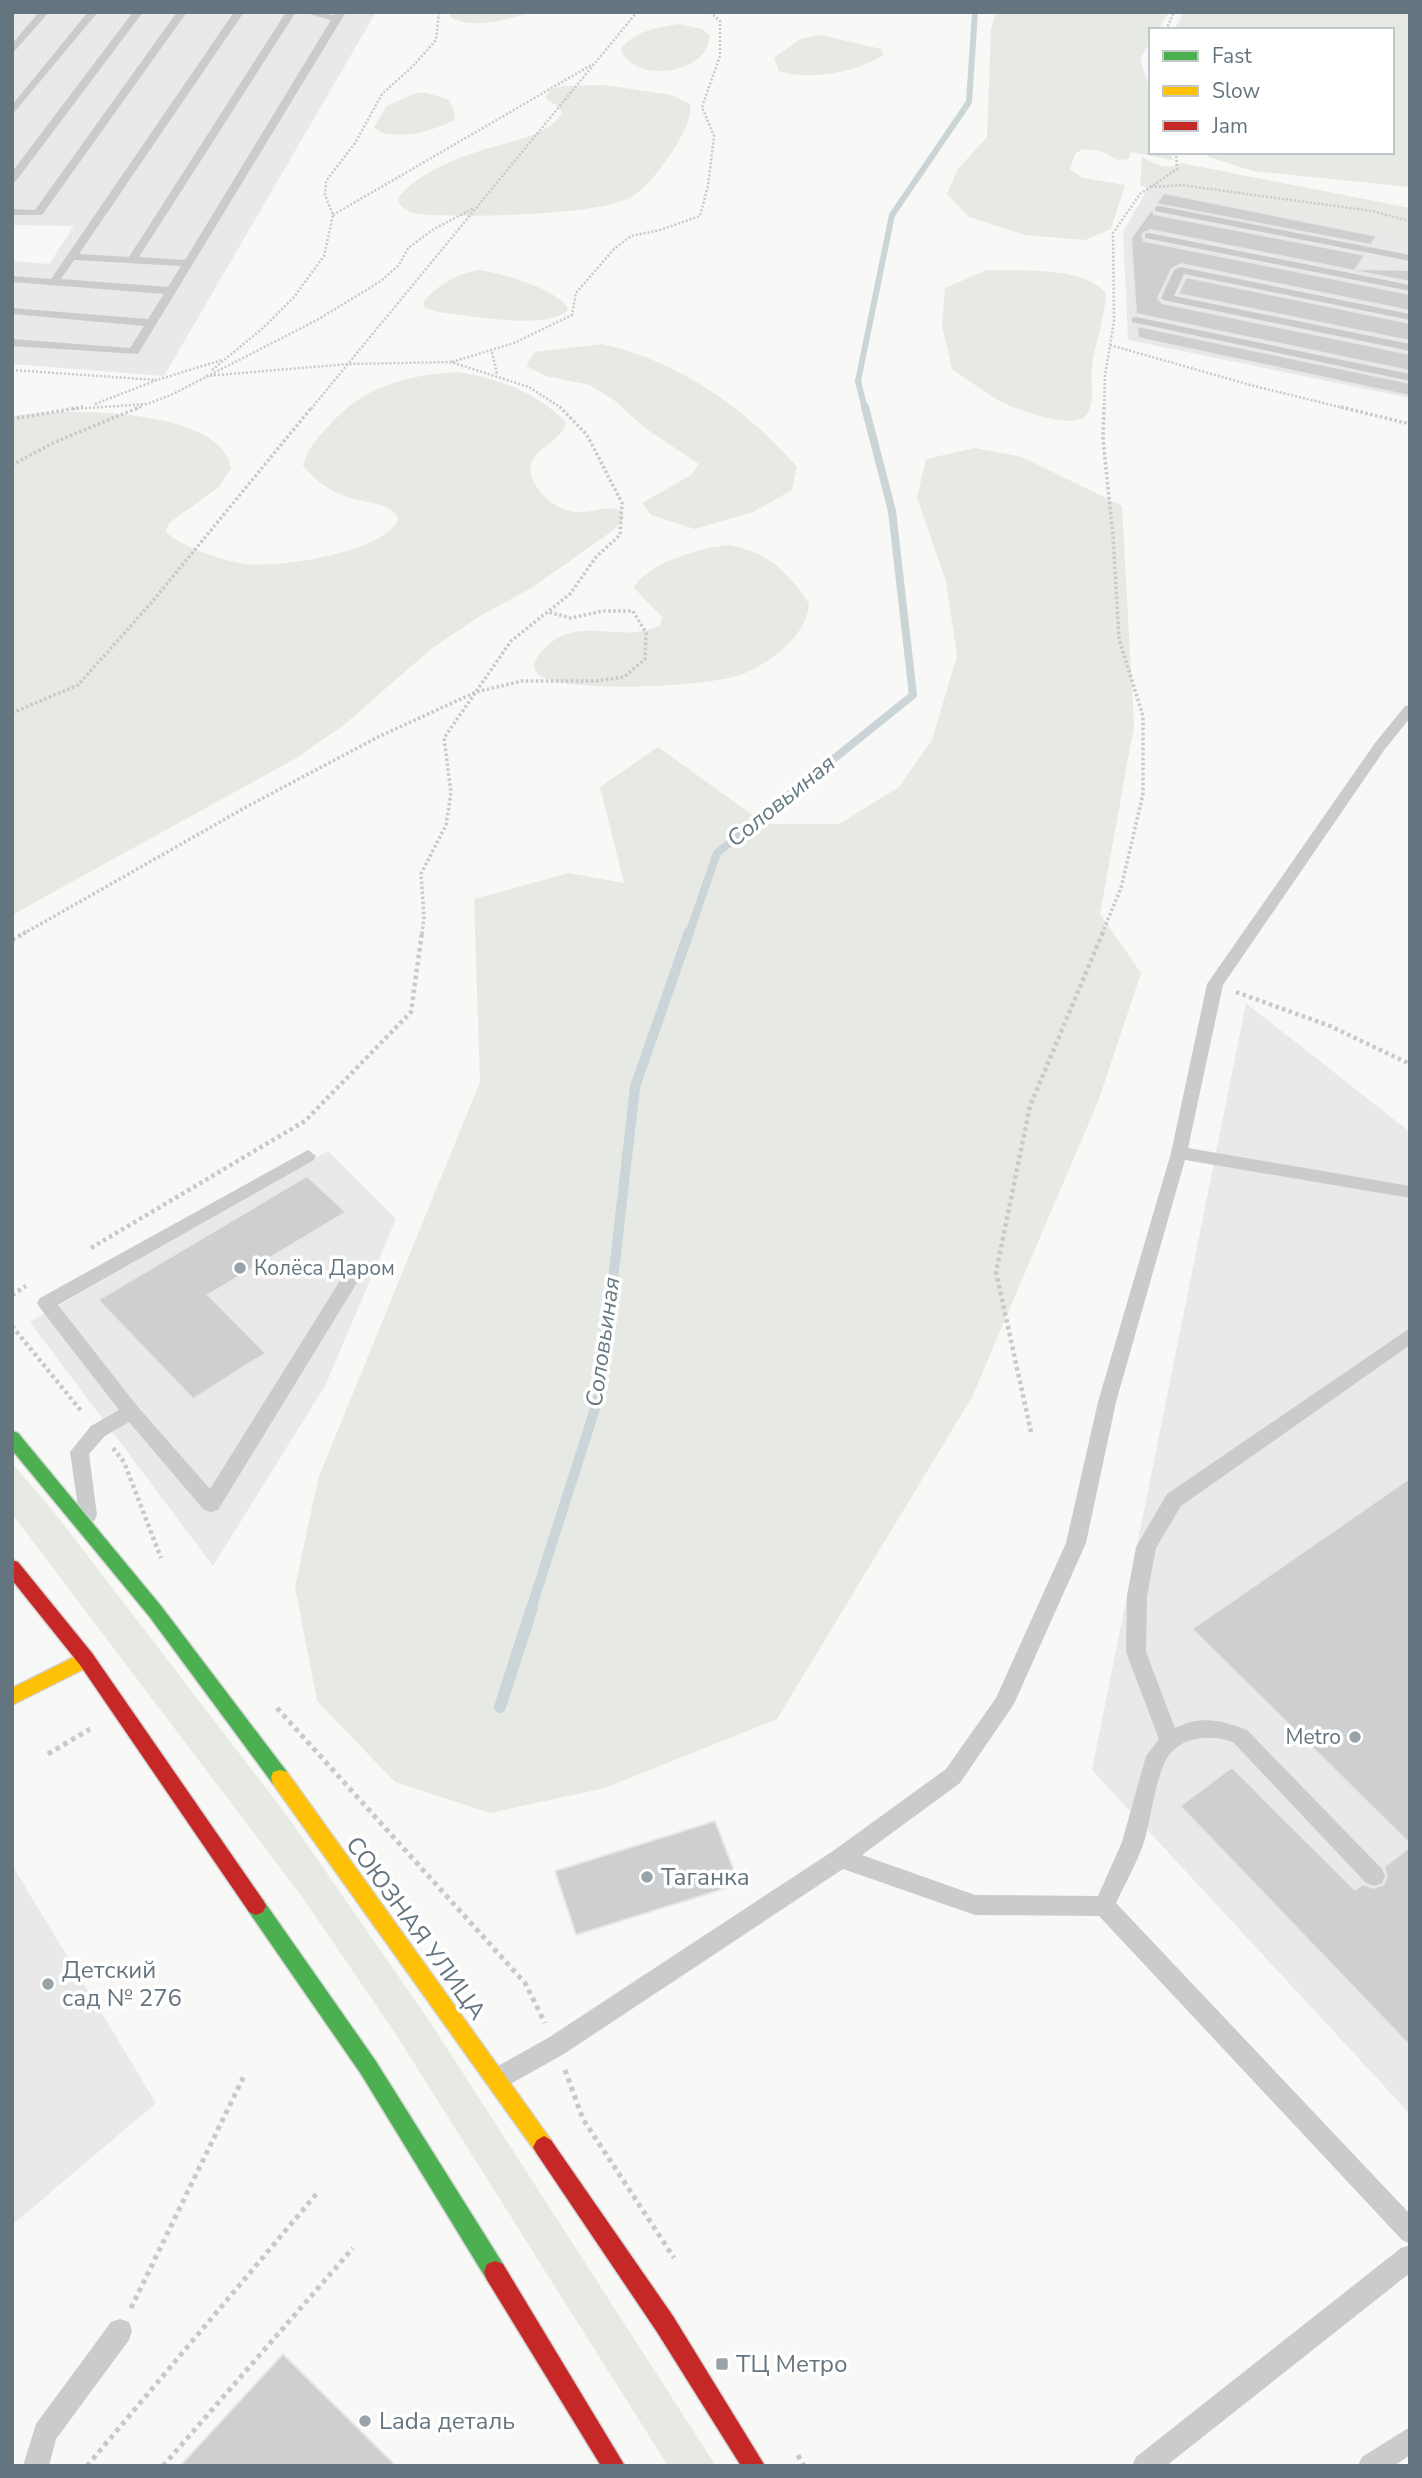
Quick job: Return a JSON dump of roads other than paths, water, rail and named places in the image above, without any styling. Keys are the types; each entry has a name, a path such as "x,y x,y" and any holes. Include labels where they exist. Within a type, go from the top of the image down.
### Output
{"main road":[{"name":"СОЮЗНАЯ УЛИЦА","path":"12,1438 187,1649 497,2079 700,2375 754,2466"},
{"path":"12,1567 86,1659 368,2067 614,2466"},
{"path":"12,1697 86,1659"}],"lane":[{"path":"12,51 44,12"},
{"path":"12,112 93,12"},
{"path":"12,179 138,12"},
{"path":"12,212 38,213 183,12"},
{"path":"54,282 239,12"},
{"path":"132,260 292,12"},
{"path":"12,342 134,352 340,15 307,12"},
{"path":"1159,209 1410,258"},
{"path":"1149,236 1228,266 1410,317"},
{"path":"1338,273 1390,254"},
{"path":"72,257 188,263"},
{"path":"1410,288 1338,273 1228,266 1180,270 1167,298 1410,348"},
{"path":"12,279 171,291"},
{"path":"12,311 152,323"},
{"path":"1136,320 1410,378"},
{"path":"497,2079 556,2046 841,1858 953,1776 1004,1704 1076,1543 1107,1402 1179,1153 1215,984 1380,746 1410,709"},
{"path":"1179,1153 1410,1192"},
{"path":"308,1156 46,1303 131,1412 212,1504 357,1268"},
{"path":"1170,1741 1136,1652 1136,1596 1146,1546 1174,1500 1410,1335"},
{"path":"89,1529 79,1452 98,1432 131,1412"},
{"path":"1104,1906 1133,1842 1156,1756 1170,1741 1193,1729 1218,1728 1240,1736 1374,1875"},
{"path":"841,1858 975,1905 1104,1906 1410,2232"},
{"path":"1145,2466 1410,2257"},
{"path":"36,2466 45,2433 120,2331"},
{"path":"1371,2466 1410,2440"}],"waterway":[{"name":"Соловьиная","path":"865,409 858,381 892,215 969,102 975,12"},
{"name":"Соловьиная","path":"689,934 717,853 913,695 892,511 865,407"},
{"name":"Соловьиная","path":"531,1609 600,1393 635,1087 689,932"},
{"name":"Соловьиная","path":"500,1707 532,1608"}],"place":[{"name":"Колёса Даром","path":"240,1268"},
{"name":"Metro","path":"1355,1737"},
{"name":"Таганка","path":"647,1877"},
{"name":"Детский сад № 276","path":"48,1984"},
{"name":"ТЦ Метро","path":"722,2364"},
{"name":"Lada деталь","path":"365,2421"}]}
